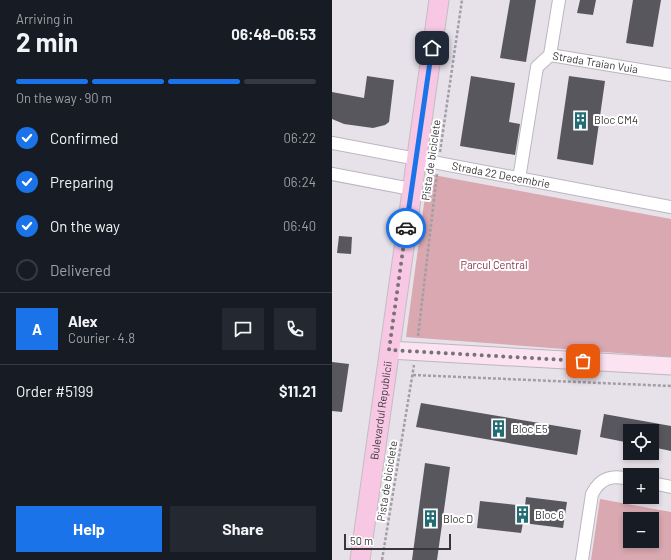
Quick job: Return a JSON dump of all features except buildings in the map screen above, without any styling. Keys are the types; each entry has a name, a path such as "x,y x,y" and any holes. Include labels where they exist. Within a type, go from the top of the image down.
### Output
{"main road":[{"name":"Bulevardul Republicii","path":"360,560 415,160 439,0"},
{"path":"389,350 671,366"}],"street":[{"name":"Strada Traian Vuia","path":"560,0 550,55 671,74"},
{"path":"519,179 537,67 550,55"},
{"name":"Strada 22 Decembrie","path":"332,143 415,160 671,206"},
{"path":"332,174 412,189"},
{"path":"582,560 592,494 595,487 601,481 610,477 623,478"},
{"path":"659,484 671,487"}],"path":[{"name":"Pista de biciclete","path":"382,560 413,375 438,164 462,0"},
{"path":"413,375 671,386"}],"green space":[{"name":"Parcul Central","path":"428,174 671,219 671,357 406,337"},
{"path":"600,499 671,512 671,560 591,560"}],"way so far":[{"path":"406,228 389,350 583,361"}],"place":[{"name":"Bloc CM4","path":"581,120"},
{"name":"Bloc E5","path":"499,429"},
{"name":"Bloc 6","path":"522,515"},
{"name":"Bloc D","path":"430,519"}],"route":[{"path":"406,228 432,48"}]}
